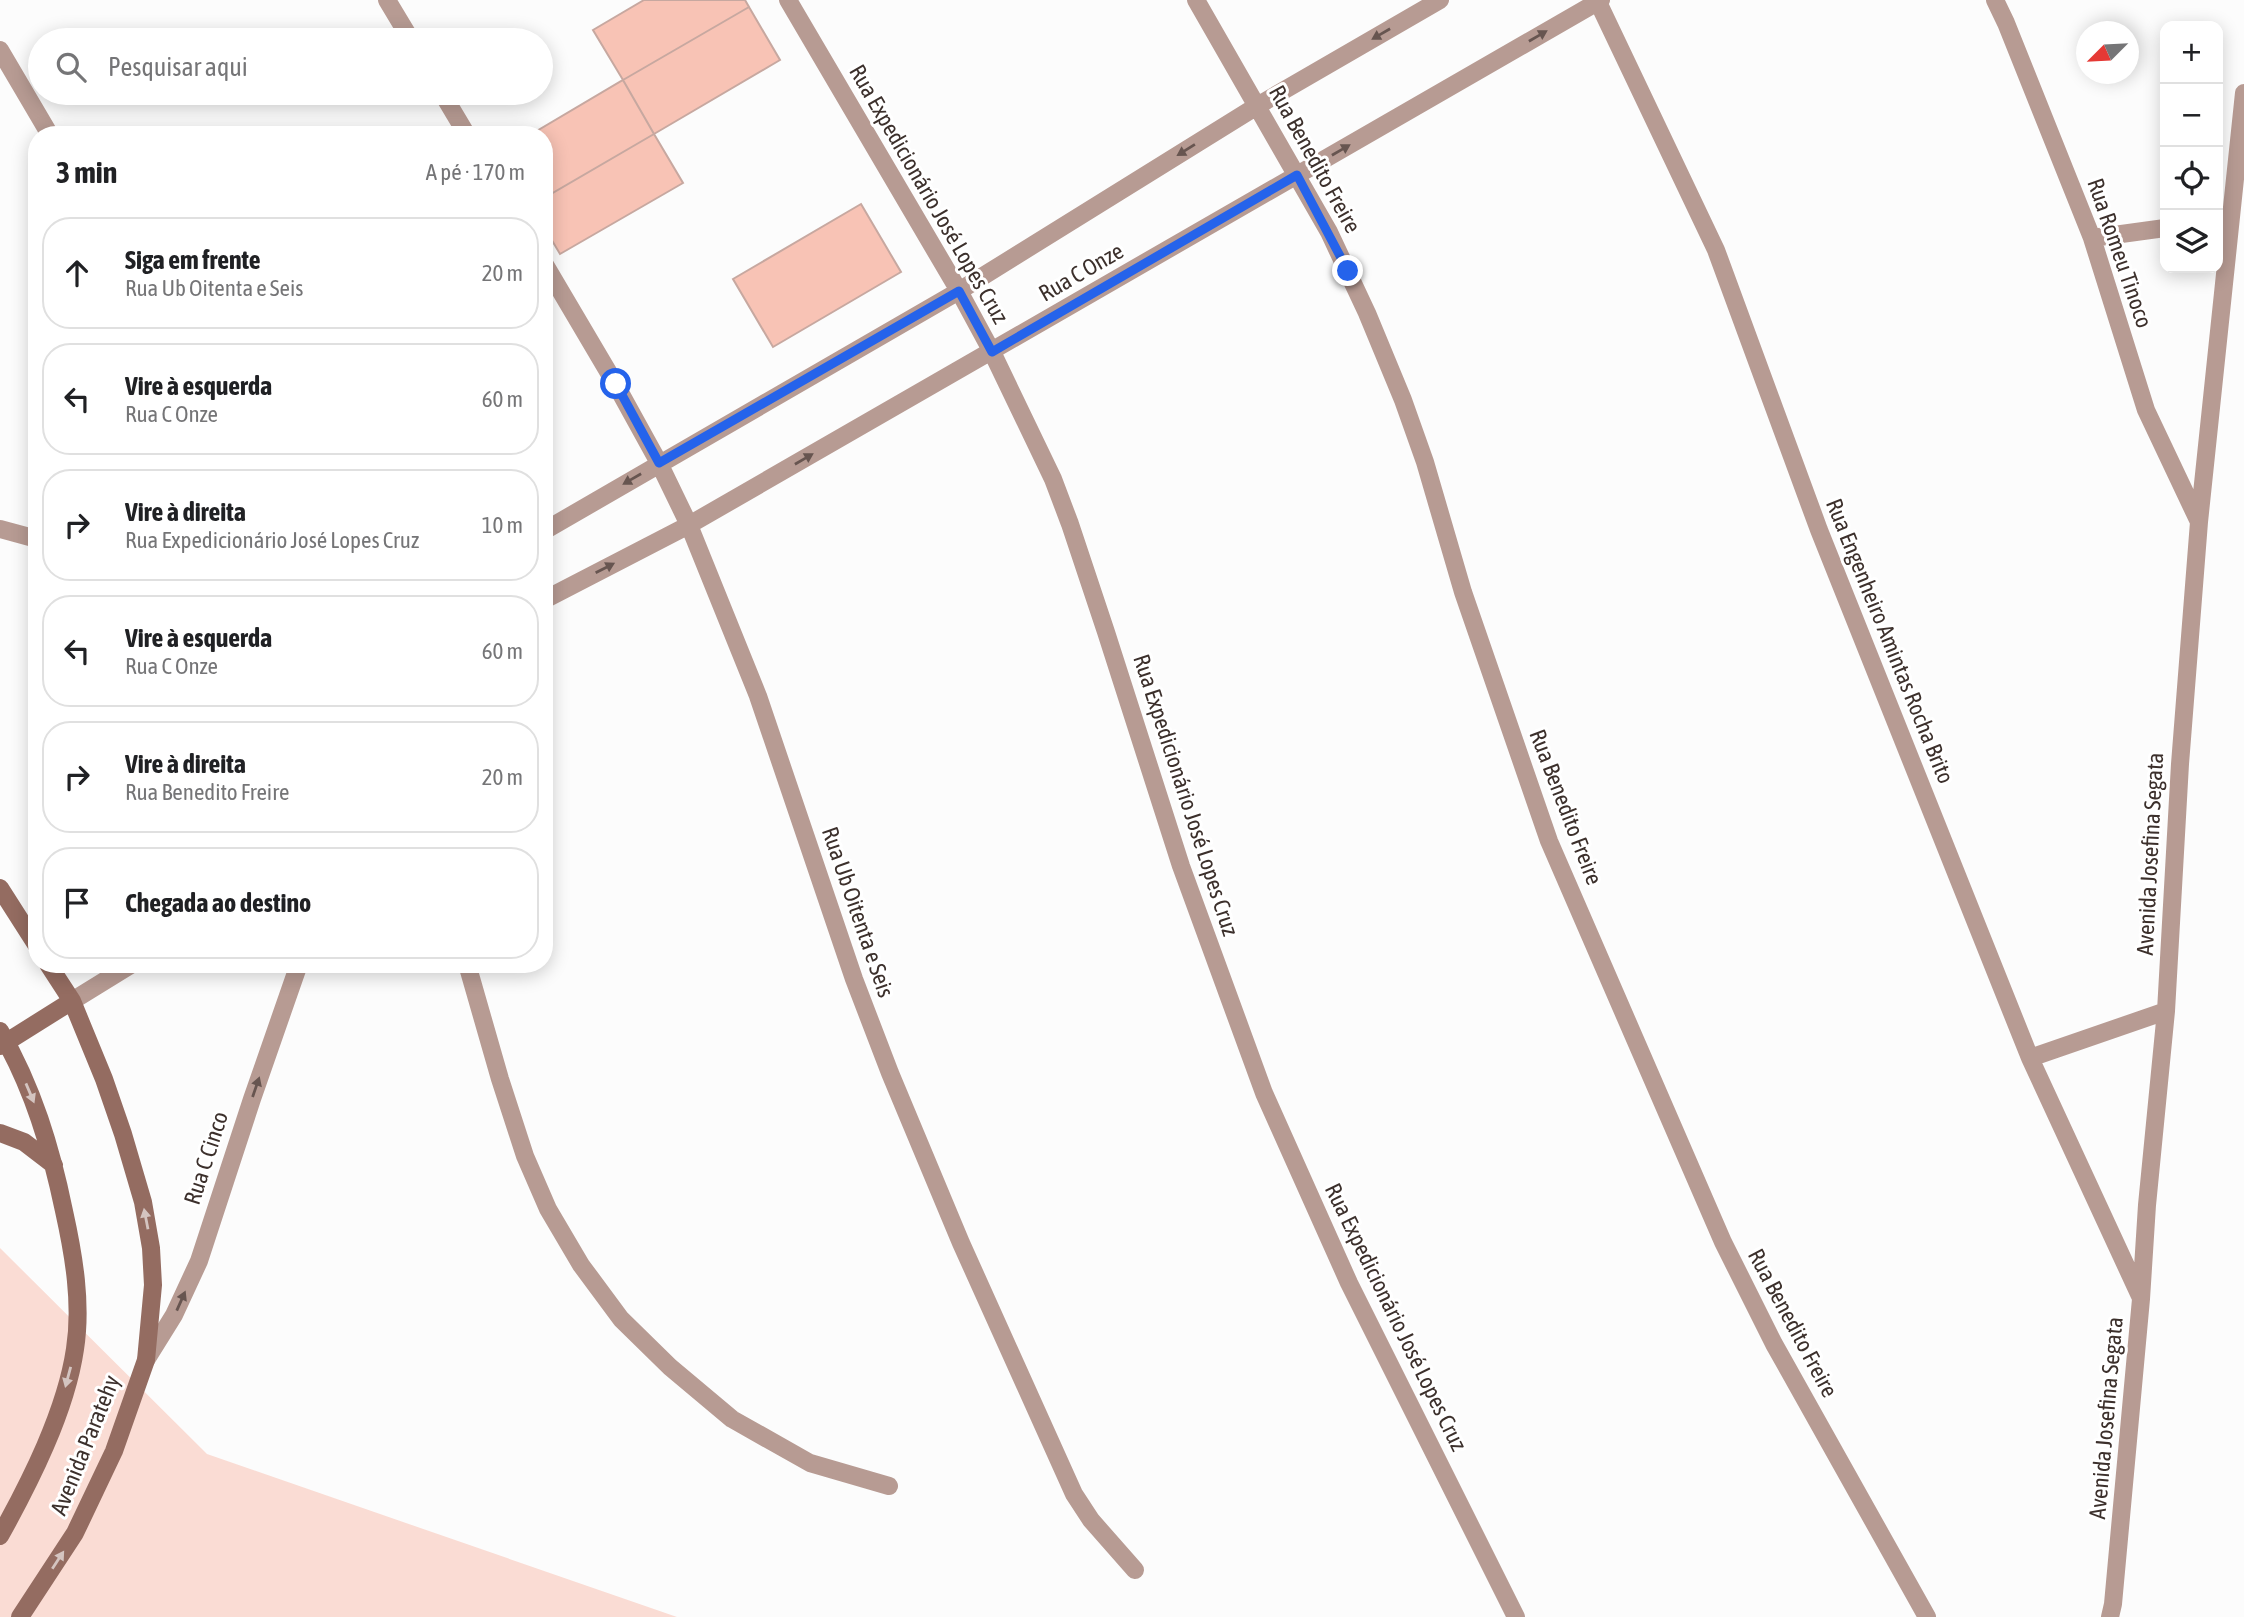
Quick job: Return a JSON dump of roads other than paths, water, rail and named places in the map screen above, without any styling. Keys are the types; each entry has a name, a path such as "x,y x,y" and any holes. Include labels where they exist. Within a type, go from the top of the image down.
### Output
{"street":[{"path":"387,0 404,28"},
{"name":"Rua Expedicionário José Lopes Cruz","path":"788,0 959,291 992,352 1053,479 1181,866 1264,1093 1349,1283 1516,1617"},
{"name":"Rua Benedito Freire","path":"1196,0 1329,232 1353,282 1403,400 1425,462 1471,616 1549,841 1723,1242 1774,1344 1927,1617"},
{"name":"Rua C Onze","path":"553,526 959,291 1257,106 1440,0"},
{"name":"Rua Romeu Tinoco","path":"1995,0 2092,238 2146,410 2199,522"},
{"name":"Rua C Onze","path":"553,595 688,525 1599,1"},
{"name":"Rua Engenheiro Amintas Rocha Brito","path":"1599,1 1716,250 1819,530 2030,1058 2141,1299"},
{"path":"0,50 28,98"},
{"name":"Avenida Josefina Segata","path":"2110,1617 2166,1011 2180,764 2224,219 2244,93"},
{"path":"32,105 45,126"},
{"path":"449,105 462,126"},
{"path":"2092,238 2160,229"},
{"name":"Rua Ub Oitenta e Seis","path":"553,278 616,384 659,463 688,525 758,695 854,979 890,1073 961,1243 1073,1494 1091,1520 1135,1570"},
{"path":"0,529 28,536"},
{"path":"0,888 28,932"},
{"name":"Avenida Paratehy","path":"20,1617 75,1533 114,1451 146,1360 153,1285 151,1248 143,1202 104,1079 72,1001 54,973"},
{"path":"2,1040 117,973"},
{"name":"Rua C Cinco","path":"146,1360 174,1315 198,1261 296,973"},
{"path":"470,973 525,1156 548,1209 581,1265 621,1319 670,1367 732,1419 810,1463 890,1486"},
{"path":"2030,1058 2166,1011"},
{"name":"Avenida Paratehy","path":"0,1536 41,1458 75,1350 78,1310 72,1248 54,1165 40,1116 2,1040"},
{"path":"0,1133 24,1142 54,1165"}]}
